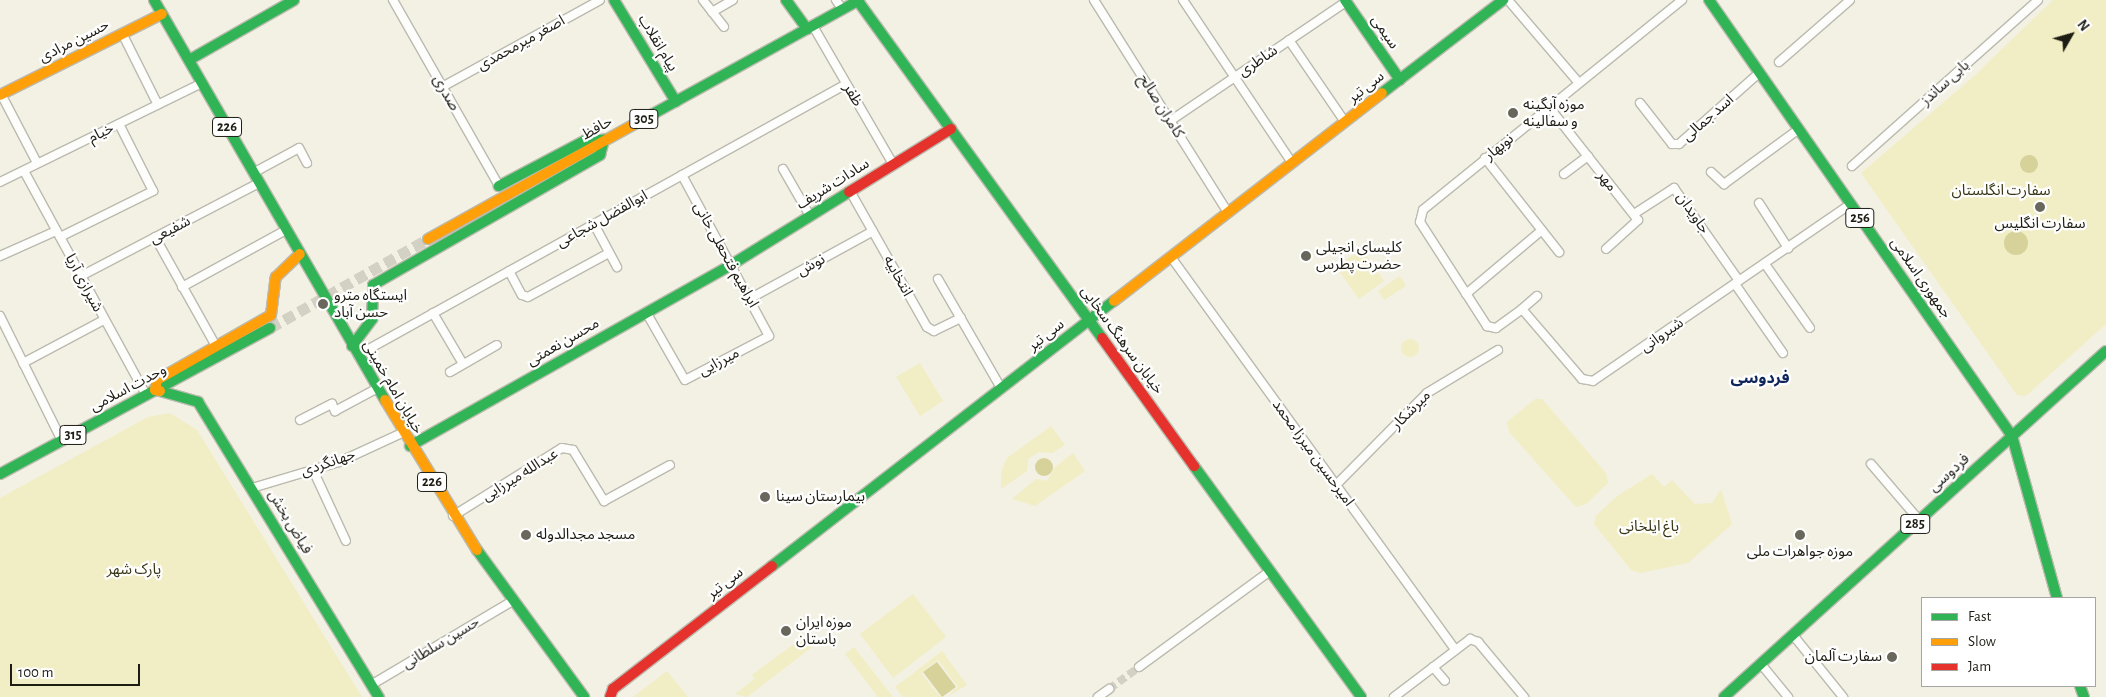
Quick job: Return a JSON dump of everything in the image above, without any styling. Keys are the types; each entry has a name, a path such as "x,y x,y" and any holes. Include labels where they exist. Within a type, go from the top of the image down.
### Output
{"main road":[{"name":"خیابان امام خمینی","path":"154,0 376,389 453,516 511,602 584,697"},
{"path":"188,60 294,0"},
{"name":"پیام انقلاب","path":"614,0 676,102"},
{"path":"786,0 810,28"},
{"name":"حافظ","path":"428,239 859,0"},
{"name":"خیابان سرهنگ سخایی","path":"859,0 1361,697"},
{"name":"سی تیر","path":"610,697 614,689 1503,0"},
{"name":"جمهوری اسلامی","path":"1709,0 2012,436 2056,597"},
{"name":"سیمی","path":"1346,1 1400,80"},
{"name":"حسین مرادی","path":"1,94 162,14"},
{"name":"سادات شریف","path":"731,265 951,129"},
{"path":"355,350 372,319 373,285 600,155 604,140 588,139 499,186"},
{"name":"315","path":"150,393 158,380 272,315 276,277 300,254"},
{"name":"محسن نعمتی","path":"410,446 731,265"},
{"name":"وحدت اسلامی","path":"0,474 270,328"},
{"name":"فردوسی","path":"1724,697 2106,351"},
{"name":"فیاض بخش","path":"150,393 198,402 378,697"}],"street":[{"name":"صدری","path":"393,0 499,186"},
{"name":"اصغر میرمحمدی","path":"442,87 600,0"},
{"path":"703,0 724,27"},
{"path":"712,12 732,0"},
{"path":"836,0 842,10"},
{"name":"کامران صالح","path":"1094,0 1228,213"},
{"path":"1183,0 1232,79 1292,163"},
{"path":"1508,0 1579,83"},
{"name":"نوبهار","path":"1522,309 1496,328 1487,326 1420,218 1428,205 1682,0"},
{"path":"1779,62 1850,0"},
{"name":"بابی ساندز","path":"1852,166 2038,0"},
{"name":"شاطری","path":"1170,121 1346,1"},
{"name":"ظفر","path":"810,28 846,84 893,164"},
{"path":"122,33 158,105"},
{"path":"1289,40 1345,122"},
{"name":"اسد جمالی","path":"1640,103 1672,144 1679,144 1759,73"},
{"name":"خیام","path":"0,182 202,83"},
{"name":"ابوالفضل شجاعی","path":"355,350 433,313 846,84"},
{"path":"1,94 36,161"},
{"name":"مهر","path":"1549,107 1634,214"},
{"path":"0,256 58,234 153,191 119,124"},
{"path":"1711,172 1721,183 1726,182 1799,129"},
{"path":"253,173 299,148 307,163"},
{"path":"1564,174 1588,156"},
{"path":"1485,158 1559,252"},
{"path":"783,168 810,216"},
{"name":"شیرازی آریا","path":"24,171 104,320 150,393"},
{"name":"ابراهیم فتحعلی خانی","path":"682,175 769,336"},
{"name":"شفیعی","path":"81,276 259,183"},
{"name":"جاویدان","path":"1634,214 1674,188 1737,283"},
{"name":"انتخابیه","path":"850,191 927,327 934,332 961,318"},
{"path":"1759,203 1788,248"},
{"name":"شیروانی","path":"1522,309 1582,380 1596,380 1851,204"},
{"path":"1606,249 1636,226 1634,214"},
{"path":"594,224 617,267"},
{"path":"182,287 286,230"},
{"path":"1466,294 1542,230"},
{"name":"نوش","path":"749,299 873,231"},
{"path":"155,237 216,346"},
{"path":"510,271 522,295 528,297 610,253"},
{"name":"امیرحسین میرزا محمد","path":"1170,258 1455,650"},
{"path":"1765,264 1810,328"},
{"path":"938,279 1002,388"},
{"path":"1737,283 1783,353"},
{"path":"1522,309 1537,296"},
{"name":"میرزایی","path":"646,312 685,380 769,336"},
{"path":"433,313 463,364"},
{"path":"0,316 62,441"},
{"path":"23,363 104,320"},
{"path":"450,372 497,345"},
{"name":"میرشکار","path":"1336,485 1426,393 1498,350"},
{"path":"300,420 332,404 335,411 376,389"},
{"name":"جهانگردی","path":"252,488 313,470 402,433"},
{"name":"عبدالله میرزایی","path":"453,516 562,448 573,450 604,501 670,465"},
{"path":"1871,464 1920,520"},
{"path":"313,470 346,541"},
{"path":"1139,667 1270,571"},
{"name":"حسین سلطانی","path":"371,685 511,602"},
{"path":"1793,635 1843,697"},
{"path":"1394,697 1470,639 1478,642 1524,697"},
{"path":"1761,664 1788,697"},
{"path":"1433,667 1445,680"},
{"path":"1098,697 1109,689"}],"green space":[{"name":"سفارت انگلستان","path":"2053,0 2106,0 2106,324 2026,396 2017,395 1861,173 1973,77"},
{"path":"1362,249 1384,281 1359,299 1336,267"},
{"path":"1400,276 1406,286 1384,300 1378,291"},
{"path":"1406,339 1414,339 1419,344 1417,355 1406,357 1401,352 1401,344"},
{"path":"920,363 943,401 920,416 896,377"},
{"path":"1535,399 1542,399 1606,473 1608,483 1586,504 1576,507 1509,432 1507,422"},
{"name":"پارک شهر","path":"170,413 197,430 362,697 0,697 0,498 148,417"},
{"path":"1051,426 1065,445 1052,453 1039,452 1028,459 1027,471 1001,489 1001,472 1007,458"},
{"path":"1073,453 1085,471 1035,506 1012,499 1036,479 1047,481 1055,467"},
{"name":"باغ ایلخانی","path":"1652,474 1664,487 1672,480 1695,504 1712,503 1721,489 1732,524 1688,563 1640,573 1631,570 1594,524 1596,516 1616,497"},
{"path":"913,594 946,637 893,678 860,634"},
{"path":"810,632 816,644 747,697 735,694 754,679 752,675"},
{"path":"854,647 893,697 878,697 845,654"},
{"path":"942,651 967,685 947,697 958,687 938,660 921,673 940,697 903,697 895,687"},
{"path":"667,671 688,697 633,697"}],"shaded area":[{"path":"2029,155 2035,158 2038,164 2035,170 2029,173 2023,170 2020,164 2023,158"},
{"path":"2016,231 2024,235 2028,243 2024,251 2016,255 2008,251 2004,243 2008,235"},
{"path":"1044,458 1050,461 1053,467 1050,473 1044,476 1038,473 1035,467 1038,461"},
{"path":"937,662 956,687 942,697 923,672"}],"tunnel":[{"path":"270,328 428,239"},
{"path":"1109,689 1139,667"}],"traffic: fast":[{"path":"154,0 385,400"},
{"path":"189,60 294,0"},
{"path":"614,0 676,102"},
{"path":"786,0 807,29"},
{"path":"642,120 859,0"},
{"path":"1345,0 1400,80"},
{"path":"1382,93 1503,0"},
{"path":"1709,0 2012,436 2057,597"},
{"path":"858,1 1102,338"},
{"path":"352,346 372,319 373,285 600,155 604,140 588,139 499,186"},
{"path":"410,446 731,265 849,192"},
{"path":"772,566 1114,301"},
{"path":"0,474 270,328"},
{"path":"1724,697 2106,351"},
{"path":"160,391 198,402 379,697"},
{"path":"1194,466 1361,697"},
{"path":"477,550 584,697"},
{"path":"2080,687 2084,697"}],"traffic: slow":[{"path":"0,95 162,14"},
{"path":"1114,301 1382,93"},
{"path":"428,239 642,120"},
{"path":"160,391 155,390 157,380 271,315 276,277 300,254"},
{"path":"385,400 477,550"}],"traffic: jam":[{"path":"849,192 951,129"},
{"path":"1102,338 1194,466"},
{"path":"610,697 613,689 772,566"}],"place":[{"name":"موزه آبگینه و سفالینه","path":"1513,113"},
{"name":"سفارت انگلیس","path":"2040,207"},
{"name":"کلیسای انجیلی حضرت پطرس","path":"1306,256"},
{"name":"ایستگاه مترو حسن آباد","path":"323,304"},
{"name":"بیمارستان سینا","path":"765,497"},
{"name":"مسجد مجدالدوله","path":"526,535"},
{"name":"موزه جواهرات ملی","path":"1800,535"},
{"name":"موزه ایران باستان","path":"786,631"},
{"name":"سفارت آلمان","path":"1892,657"}],"district":[{"name":"فردوسی","path":"1760,378"}]}
